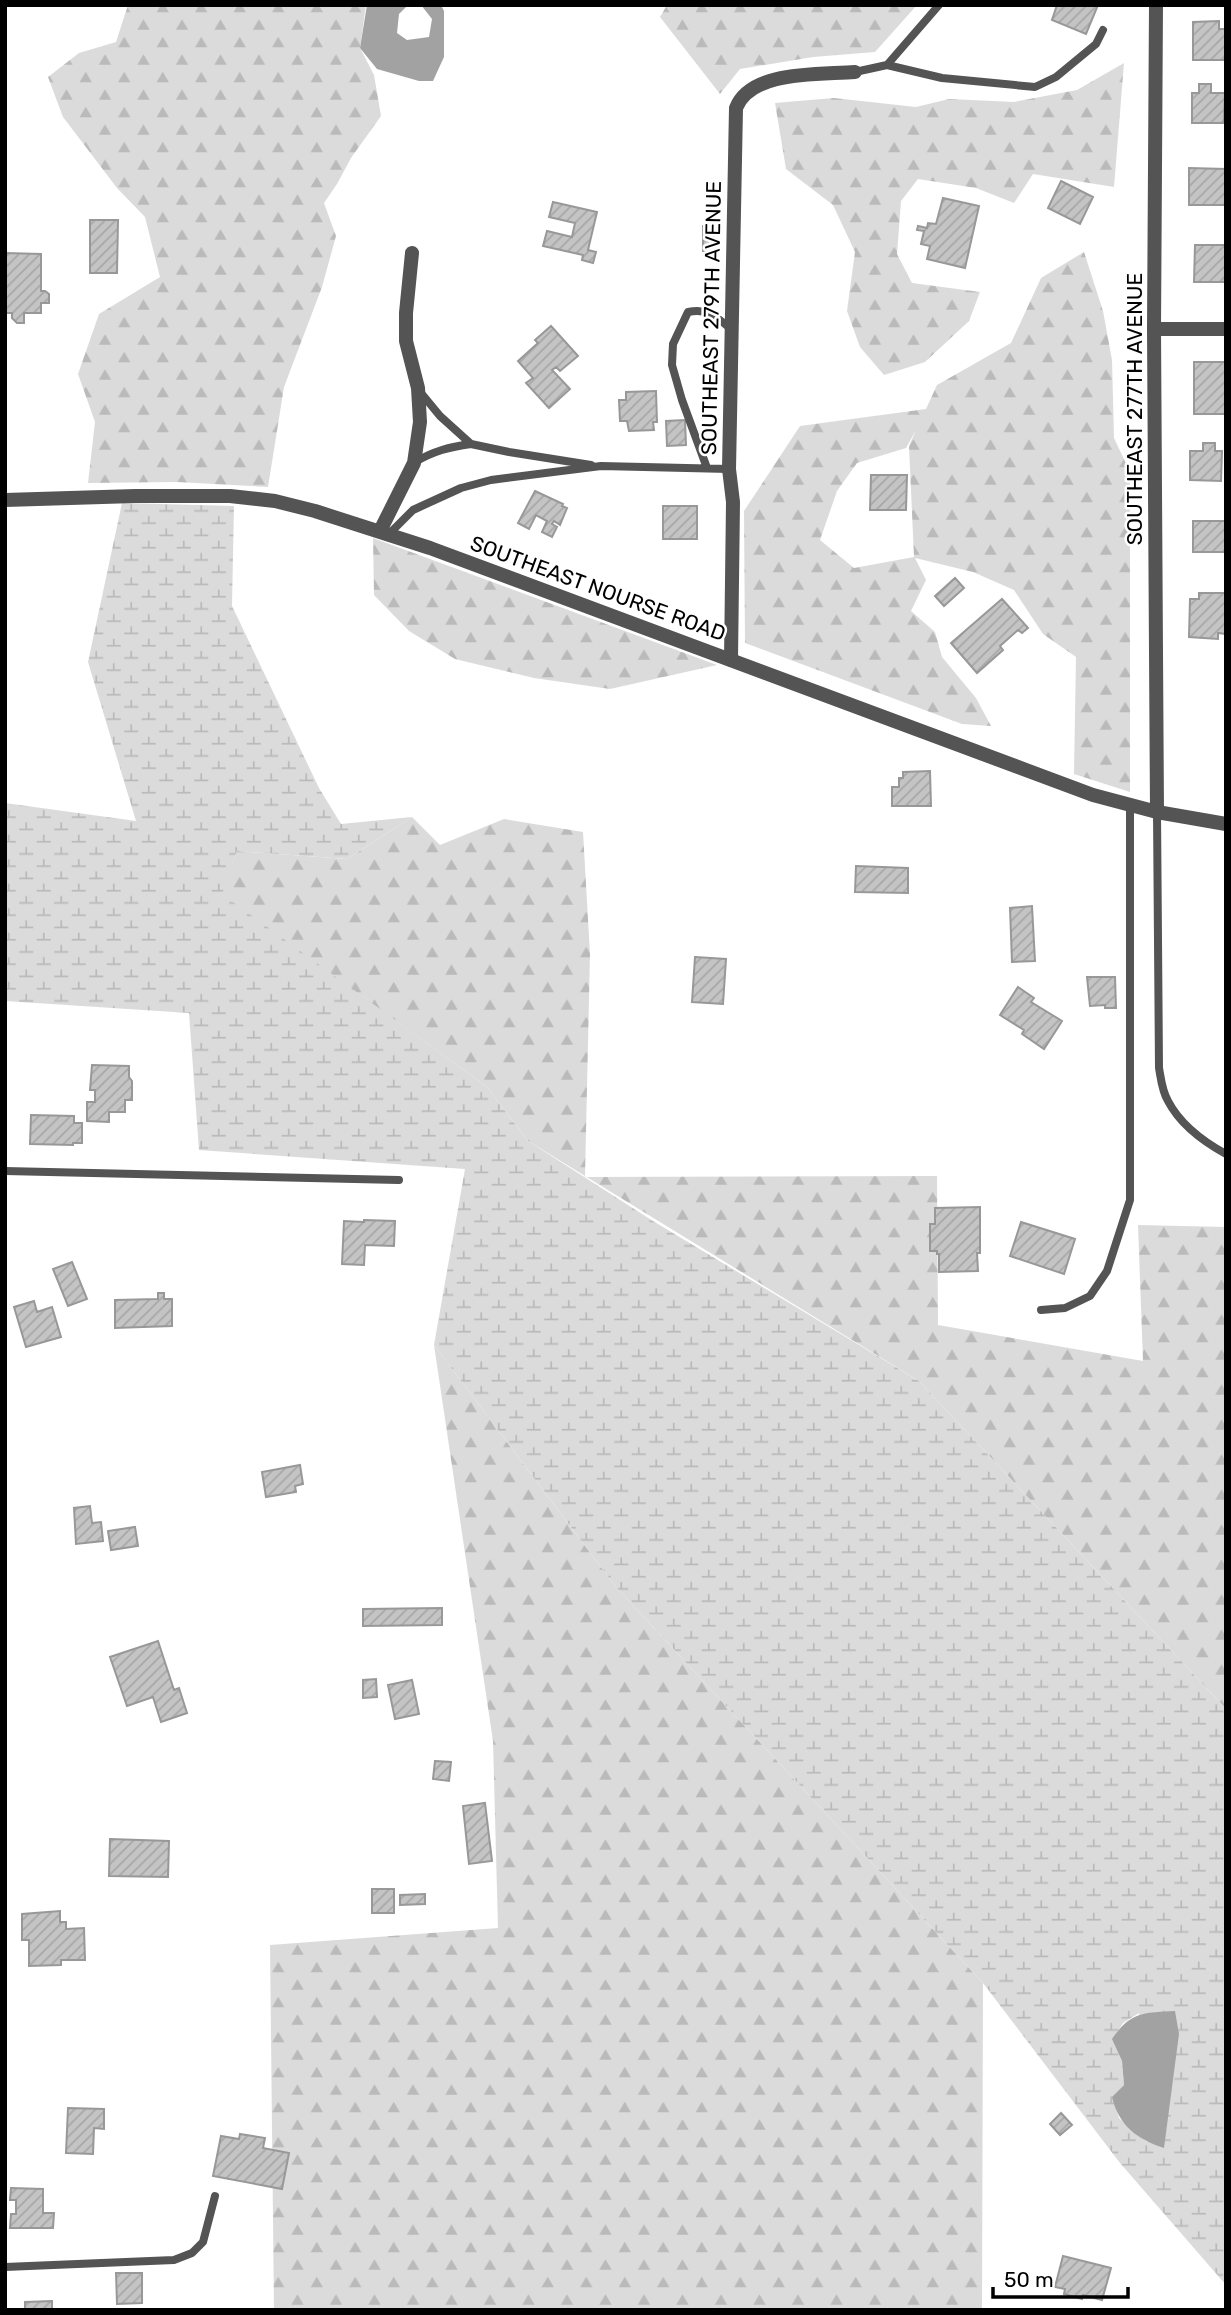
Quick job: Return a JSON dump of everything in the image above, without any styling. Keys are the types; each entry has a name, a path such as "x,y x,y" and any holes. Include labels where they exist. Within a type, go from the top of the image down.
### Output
{"street":[{"name":"SOUTHEAST 277TH AVENUE","path":"1156,5 1154,329 1157,812"},
{"name":"SOUTHEAST 279TH AVENUE","path":"731,660 733,502 729,469 736,108 741,96 769,79 855,72"},
{"path":"385,533 414,463 420,422 418,388 406,341 412,253"},
{"path":"1154,329 1226,329"},
{"name":"SOUTHEAST NOURSE ROAD","path":"5,500 230,496 275,501 315,511 385,533 1093,795 1157,812 1226,824"}],"lane":[{"path":"887,65 939,5"},
{"path":"855,72 887,65 942,78 1035,87 1056,76 1096,44 1103,30"},
{"path":"707,468 672,365 673,344 688,312 700,310 710,313 732,329"},
{"path":"418,388 440,416 471,444"},
{"path":"414,463 440,449 471,444 601,466 729,469"},
{"path":"385,533 413,510 461,488 491,480 601,466"},
{"path":"1041,1310 1065,1308 1090,1296 1107,1270 1130,1200 1130,805"},
{"path":"1157,812 1159,1068 1162,1085 1167,1101 1180,1118 1203,1140 1226,1154"},
{"path":"5,1171 399,1180"},
{"path":"5,2267 174,2260 192,2253 203,2242 215,2196"}],"green space":[{"path":"128,5 366,5 360,48 374,75 381,116 324,203 336,236 322,287 284,387 268,487 177,482 88,483 95,422 78,374 99,314 160,277 145,217 117,188 63,117 48,77 79,53 116,42"},
{"path":"667,5 917,5 875,52 813,57 740,69 720,94 660,17"},
{"path":"1124,63 1114,187 1033,174 1014,203 976,188 918,179 901,201 897,254 912,283 980,292 969,321 925,362 884,375 860,347 847,311 855,252 833,205 786,169 775,103 834,98 916,107 949,99 1014,102 1077,90"},
{"path":"1084,252 1103,311 1112,360 1114,438 1130,472 1130,792 1074,774 1076,657 1043,634 1014,590 973,572 915,558 926,580 911,611 935,632 942,657 976,698 991,726 962,724 745,643 744,511 800,426 926,409 937,385 1011,343 1041,278","holes":["916,430 909,446 914,557 854,568 820,540 837,491 857,463 906,448"]},
{"path":"122,503 234,506 232,606 319,788 341,824 412,817 347,859 237,851 222,894 487,1087 528,1141 653,1221 919,1381 1226,1709 1226,2285 1120,2163 983,1983 616,1587 434,1345 465,1169 199,1150 189,1013 5,1001 5,803 136,821 88,662","holes":["1139,2013 1147,2142 1119,2118 1113,2097 1124,2085 1122,2061 1113,2039 1123,2023"]},
{"path":"373,538 717,665 610,689 534,678 455,659 409,631 374,595"},
{"path":"412,817 440,845 504,819 583,832 590,954 585,1176 528,1141 487,1087 221,894 237,851 347,859"},
{"path":"937,1176 938,1325 1143,1361 1138,1225 1226,1227 1226,1709 919,1381 587,1177"},
{"path":"434,1345 616,1587 983,1983 982,2310 274,2310 270,1945 498,1928 493,1741"}],"shaded area":[{"path":"367,5 408,5 399,14 397,33 407,40 429,37 432,19 421,5 441,5 444,11 444,57 433,81 419,81 377,69 360,48"},
{"path":"1175,2011 1179,2034 1164,2148 1138,2136 1119,2116 1112,2097 1124,2085 1122,2061 1112,2039 1132,2018 1155,2012"}],"building":[{"path":"1057,5 1098,5 1086,34 1052,20"},
{"path":"1219,21 1219,29 1226,29 1226,60 1193,60 1193,22"},
{"path":"1199,84 1211,84 1211,93 1225,93 1224,123 1192,123 1192,93 1199,93"},
{"path":"1189,168 1226,169 1226,205 1189,205"},
{"path":"1061,181 1093,197 1080,224 1048,208"},
{"path":"943,198 979,206 965,268 927,259 930,246 921,244 924,231 917,230 918,226 927,228 928,223 936,224"},
{"path":"553,202 597,212 588,250 596,252 593,263 582,260 583,255 543,246 547,231 572,237 575,223 549,217"},
{"path":"90,220 118,220 117,273 90,273"},
{"path":"703,226 713,227 713,251 703,251"},
{"path":"1195,245 1226,245 1226,282 1194,282"},
{"path":"5,253 41,254 41,291 49,294 49,303 41,303 41,313 24,313 24,323 17,323 12,318 12,313 5,313"},
{"path":"551,326 578,356 560,371 556,367 552,370 570,389 549,408 526,383 533,378 518,361 538,343 535,340"},
{"path":"1194,362 1226,362 1226,414 1194,414"},
{"path":"656,391 657,422 653,422 654,430 629,431 627,421 620,421 619,400 626,400 626,392"},
{"path":"685,420 686,445 667,446 666,421"},
{"path":"1203,443 1215,443 1215,451 1222,451 1221,481 1190,480 1190,451 1203,451"},
{"path":"871,475 907,475 906,510 870,510"},
{"path":"535,491 567,508 560,525 554,521 552,524 557,527 552,537 542,532 547,521 536,515 529,529 518,523"},
{"path":"663,506 697,506 697,539 663,539"},
{"path":"1193,521 1225,521 1225,552 1193,552"},
{"path":"955,578 964,588 944,606 935,596"},
{"path":"1199,593 1226,593 1226,634 1218,633 1218,639 1189,637 1190,599 1199,599"},
{"path":"1002,599 1028,628 1022,633 1018,630 1000,646 1003,650 977,673 951,643"},
{"path":"930,771 931,806 892,806 892,787 899,787 899,778 903,778 903,772"},
{"path":"856,866 908,868 908,893 855,892"},
{"path":"1032,906 1035,961 1012,962 1010,908"},
{"path":"695,957 726,959 723,1004 692,1002"},
{"path":"1087,977 1115,977 1116,1008 1105,1008 1105,1005 1090,1006"},
{"path":"1018,987 1034,998 1031,1002 1062,1021 1044,1049 1022,1034 1024,1030 1000,1015"},
{"path":"92,1065 129,1066 132,1100 125,1100 125,1112 109,1112 109,1122 87,1121 87,1102 95,1102 95,1090 90,1090"},
{"path":"31,1115 74,1116 74,1123 82,1123 82,1143 30,1144"},
{"path":"980,1207 978,1271 939,1272 939,1254 937,1251 930,1251 930,1224 935,1224 935,1208"},
{"path":"344,1221 395,1221 394,1246 365,1245 364,1265 342,1264"},
{"path":"1021,1222 1075,1239 1064,1274 1010,1256"},
{"path":"72,1262 87,1299 68,1306 53,1269"},
{"path":"158,1293 164,1293 164,1299 172,1299 172,1326 115,1328 115,1300 158,1299"},
{"path":"34,1301 37,1312 52,1307 61,1337 26,1347 14,1307"},
{"path":"300,1465 303,1484 295,1486 296,1492 266,1497 262,1472"},
{"path":"90,1506 92,1523 101,1522 103,1541 76,1544 74,1508"},
{"path":"135,1527 138,1546 111,1550 108,1531"},
{"path":"442,1608 442,1625 363,1626 363,1609"},
{"path":"158,1641 174,1690 179,1688 187,1713 161,1722 153,1697 127,1706 110,1657"},
{"path":"376,1679 377,1697 363,1698 363,1680"},
{"path":"412,1680 419,1714 395,1719 388,1685"},
{"path":"435,1761 451,1762 449,1781 433,1779"},
{"path":"485,1803 492,1861 469,1864 463,1806"},
{"path":"110,1839 169,1841 168,1877 109,1876"},
{"path":"372,1889 394,1889 394,1913 372,1913"},
{"path":"425,1894 425,1904 400,1905 400,1895"},
{"path":"60,1911 60,1922 66,1922 66,1929 84,1928 85,1960 61,1960 61,1965 29,1966 29,1940 22,1940 22,1914"},
{"path":"68,2108 104,2109 104,2129 94,2128 93,2154 66,2153"},
{"path":"1061,2113 1072,2125 1060,2135 1050,2124"},
{"path":"240,2134 265,2138 263,2148 289,2153 282,2189 213,2176 221,2136 239,2139"},
{"path":"11,2188 43,2189 43,2213 54,2213 53,2228 10,2228 11,2214 16,2214 16,2200 10,2200"},
{"path":"1063,2256 1111,2268 1102,2300 1083,2295 1082,2299 1064,2294 1065,2289 1055,2287"},
{"path":"116,2273 142,2273 142,2303 117,2304"},
{"path":"52,2301 52,2310 25,2310 25,2302"}]}
